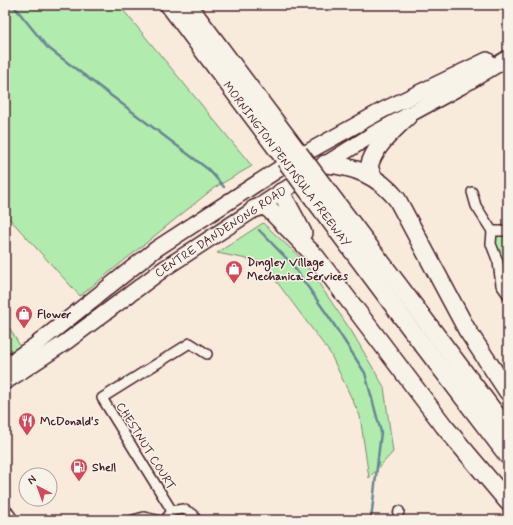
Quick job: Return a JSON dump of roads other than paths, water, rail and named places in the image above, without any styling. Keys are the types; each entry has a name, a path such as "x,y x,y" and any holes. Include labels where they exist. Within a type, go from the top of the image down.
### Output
{"highway":[{"name":"MORNINGTON PENINSULA FREEWAY","path":"169,5 290,160 320,193 508,430"},
{"name":"MORNINGTON PENINSULA FREEWAY","path":"188,5 290,160"},
{"path":"373,177 369,167 376,152 408,115"},
{"path":"325,164 348,167 373,177 384,184 398,199 467,330 508,392"},
{"path":"281,192 316,257"},
{"name":"MORNINGTON PENINSULA FREEWAY","path":"320,193 413,332 508,456"},
{"path":"254,210 263,206 269,209 316,257 444,426 508,502"}],"main road":[{"name":"CENTRE DANDENONG ROAD","path":"5,366 33,347 156,249 290,160 362,121 508,49"},
{"name":"CENTRE DANDENONG ROAD","path":"5,382 72,338 164,268 281,192 408,115 508,58"},
{"path":"281,192 281,180 290,160 325,164"},
{"path":"5,513 10,520"}],"street":[{"path":"472,192 476,206 492,231 491,244 498,262 501,285 508,294"},
{"path":"492,231 508,231"},
{"name":"CHESTNUT COURT","path":"172,511 102,398 190,343 207,354"},
{"path":"165,520 172,511 183,509 189,511 196,520"},
{"path":"133,520 144,517 157,520"}],"waterway":[{"path":"13,5 47,47 209,170 224,187"},
{"path":"259,230 291,263 329,317 365,373 381,432 371,520"}],"place":[{"name":"Dingley Village Mechanica Services","path":"234,284"},
{"name":"Flower","path":"24,329"},
{"name":"McDonald's","path":"27,436"},
{"name":"Shell","path":"79,482"}]}
